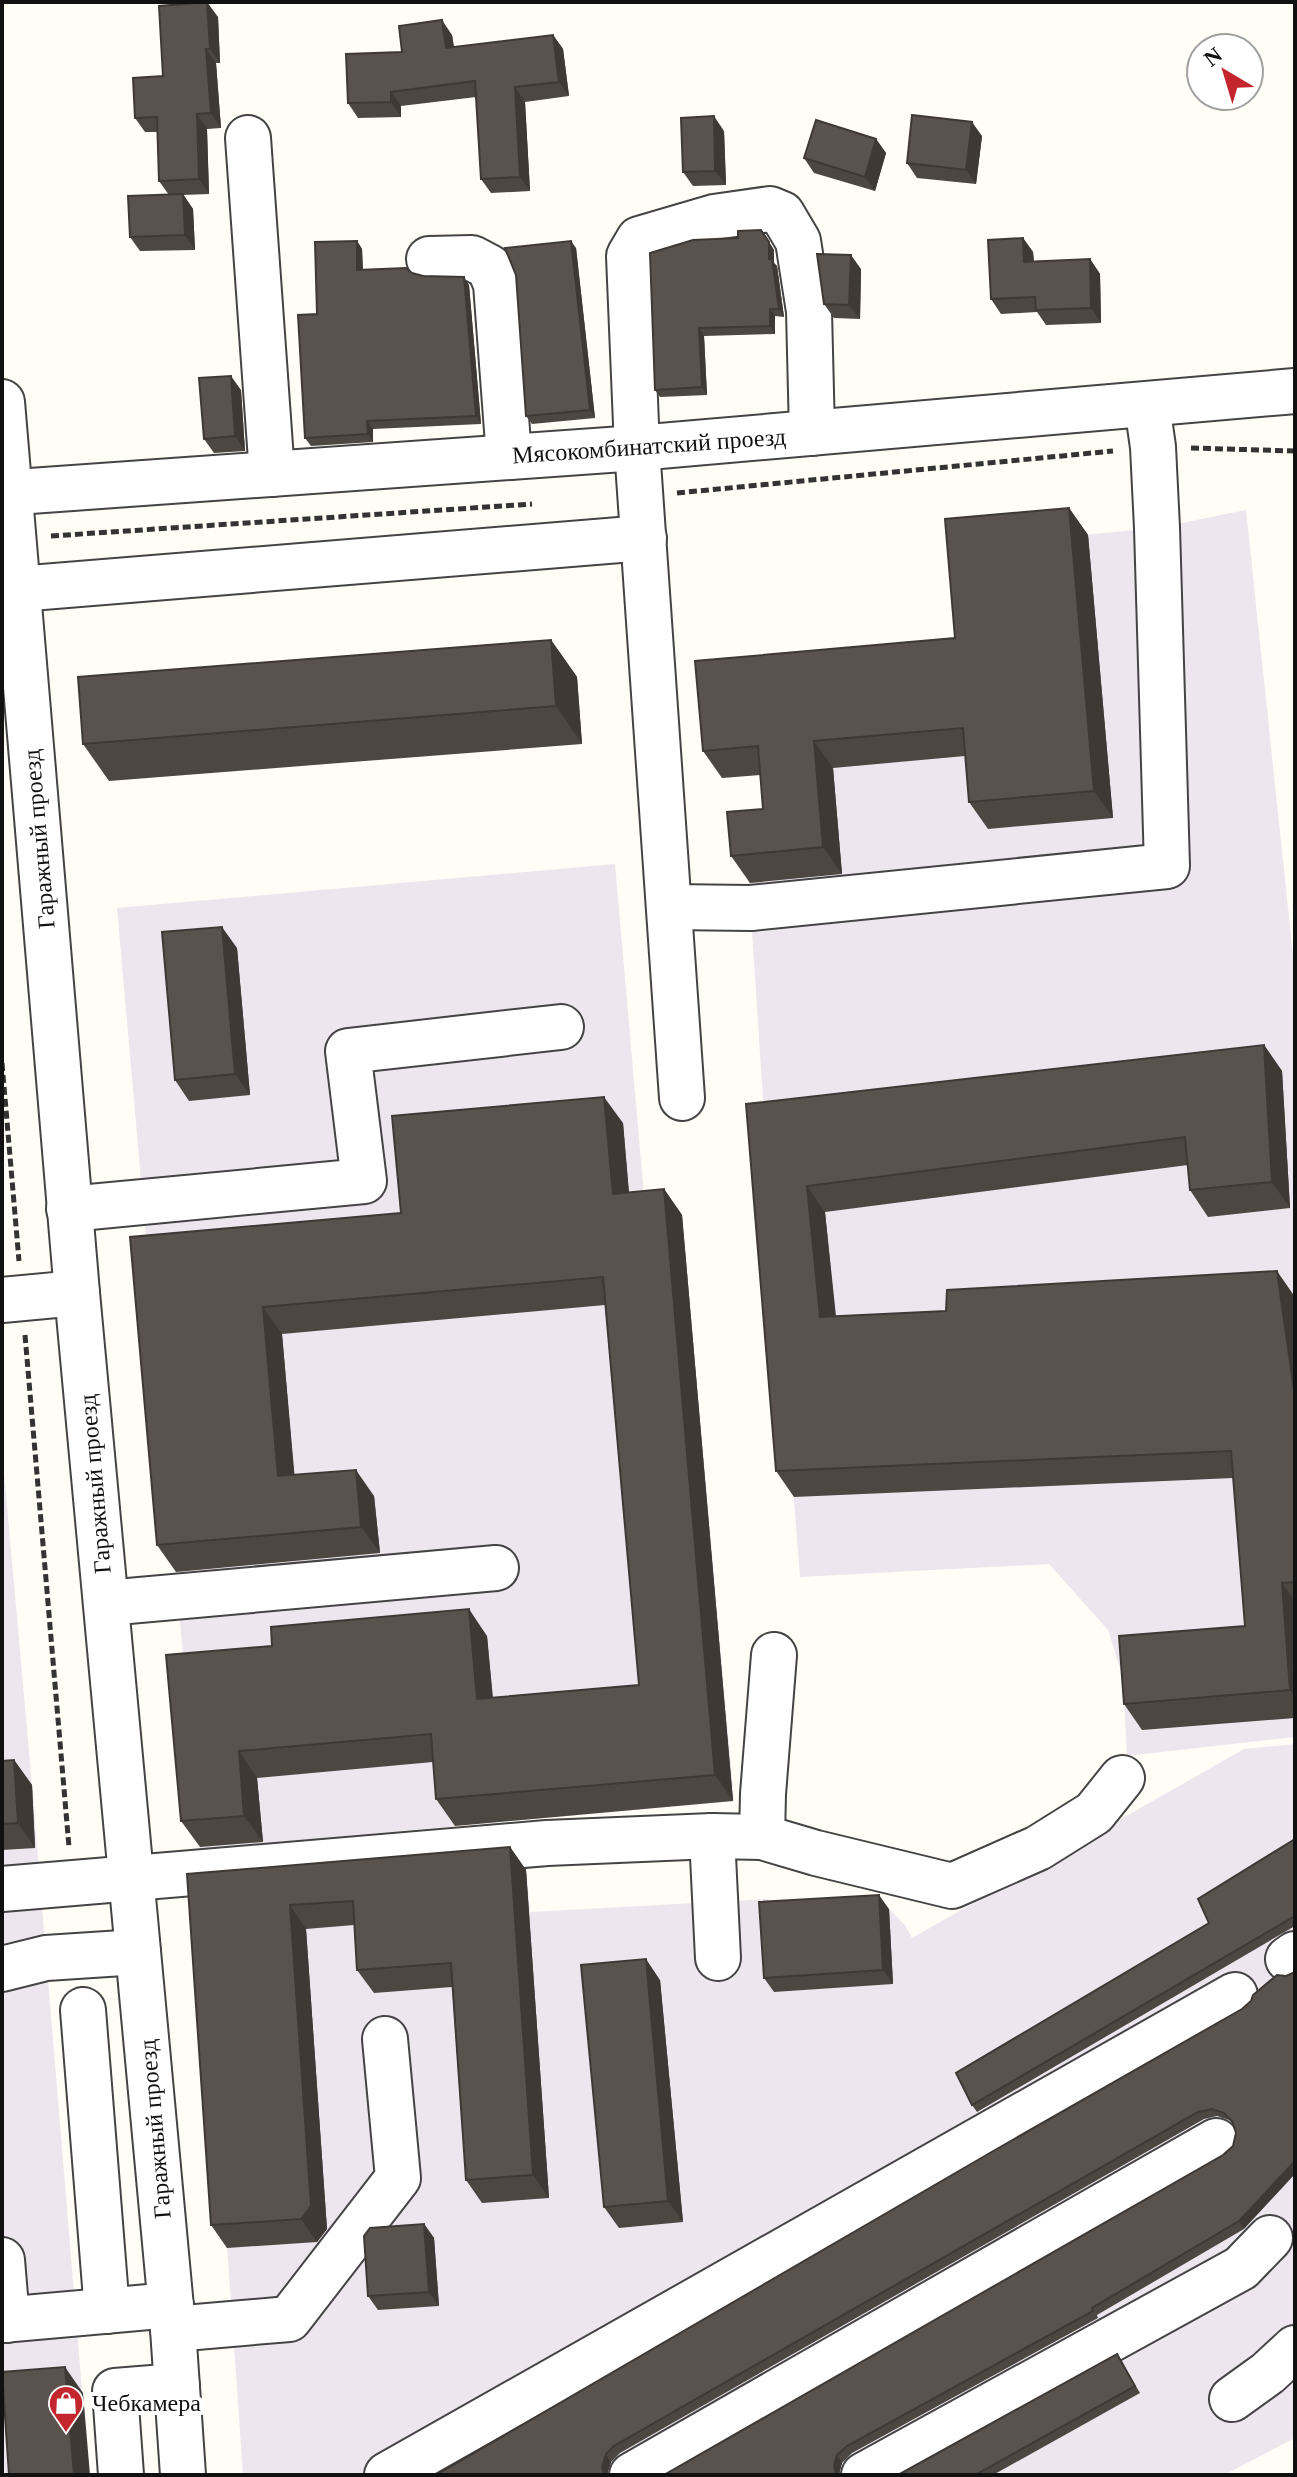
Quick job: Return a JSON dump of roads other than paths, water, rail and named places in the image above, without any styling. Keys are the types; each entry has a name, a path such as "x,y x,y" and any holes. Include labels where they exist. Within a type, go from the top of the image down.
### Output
{"street":[{"path":"248,138 272,474"},
{"path":"682,1098 637,448 629,256 639,239 714,217 770,209 782,214 798,241 809,311 812,433"},
{"path":"429,259 472,258 489,267 496,284 509,457"},
{"name":"Мясокомбинатский проезд","path":"6,493 637,448 1295,391"},
{"name":"Гаражный проезд","path":"2,402 6,493 18,589 69,1209 172,2317 183,2475"},
{"path":"669,907 751,908 1167,866 1157,528 1153,447 1147,405"},
{"path":"18,589 644,538"},
{"path":"69,1209 364,1181 348,1051 561,1027"},
{"path":"12,1299 77,1293"},
{"path":"106,1603 496,1568"},
{"path":"762,1837 774,1655"},
{"path":"2,1889 547,1843 712,1836 762,1837 952,1886 1038,1848 1094,1813 1122,1778"},
{"path":"712,1836 718,1958"},
{"path":"2,1969 46,1958 138,1952"},
{"path":"387,2475 1235,1995"},
{"path":"83,2010 107,2311"},
{"path":"2,2260 4,2320 107,2311 172,2317 289,2319 398,2178 385,2039"},
{"path":"632,2475 1216,2141"},
{"path":"864,2475 1241,2268 1270,2238"},
{"path":"1232,2399 1268,2373 1295,2348"},
{"path":"121,2475 115,2391 177,2386"}],"place":[{"name":"Чебкамера","path":"66,2434"}]}
